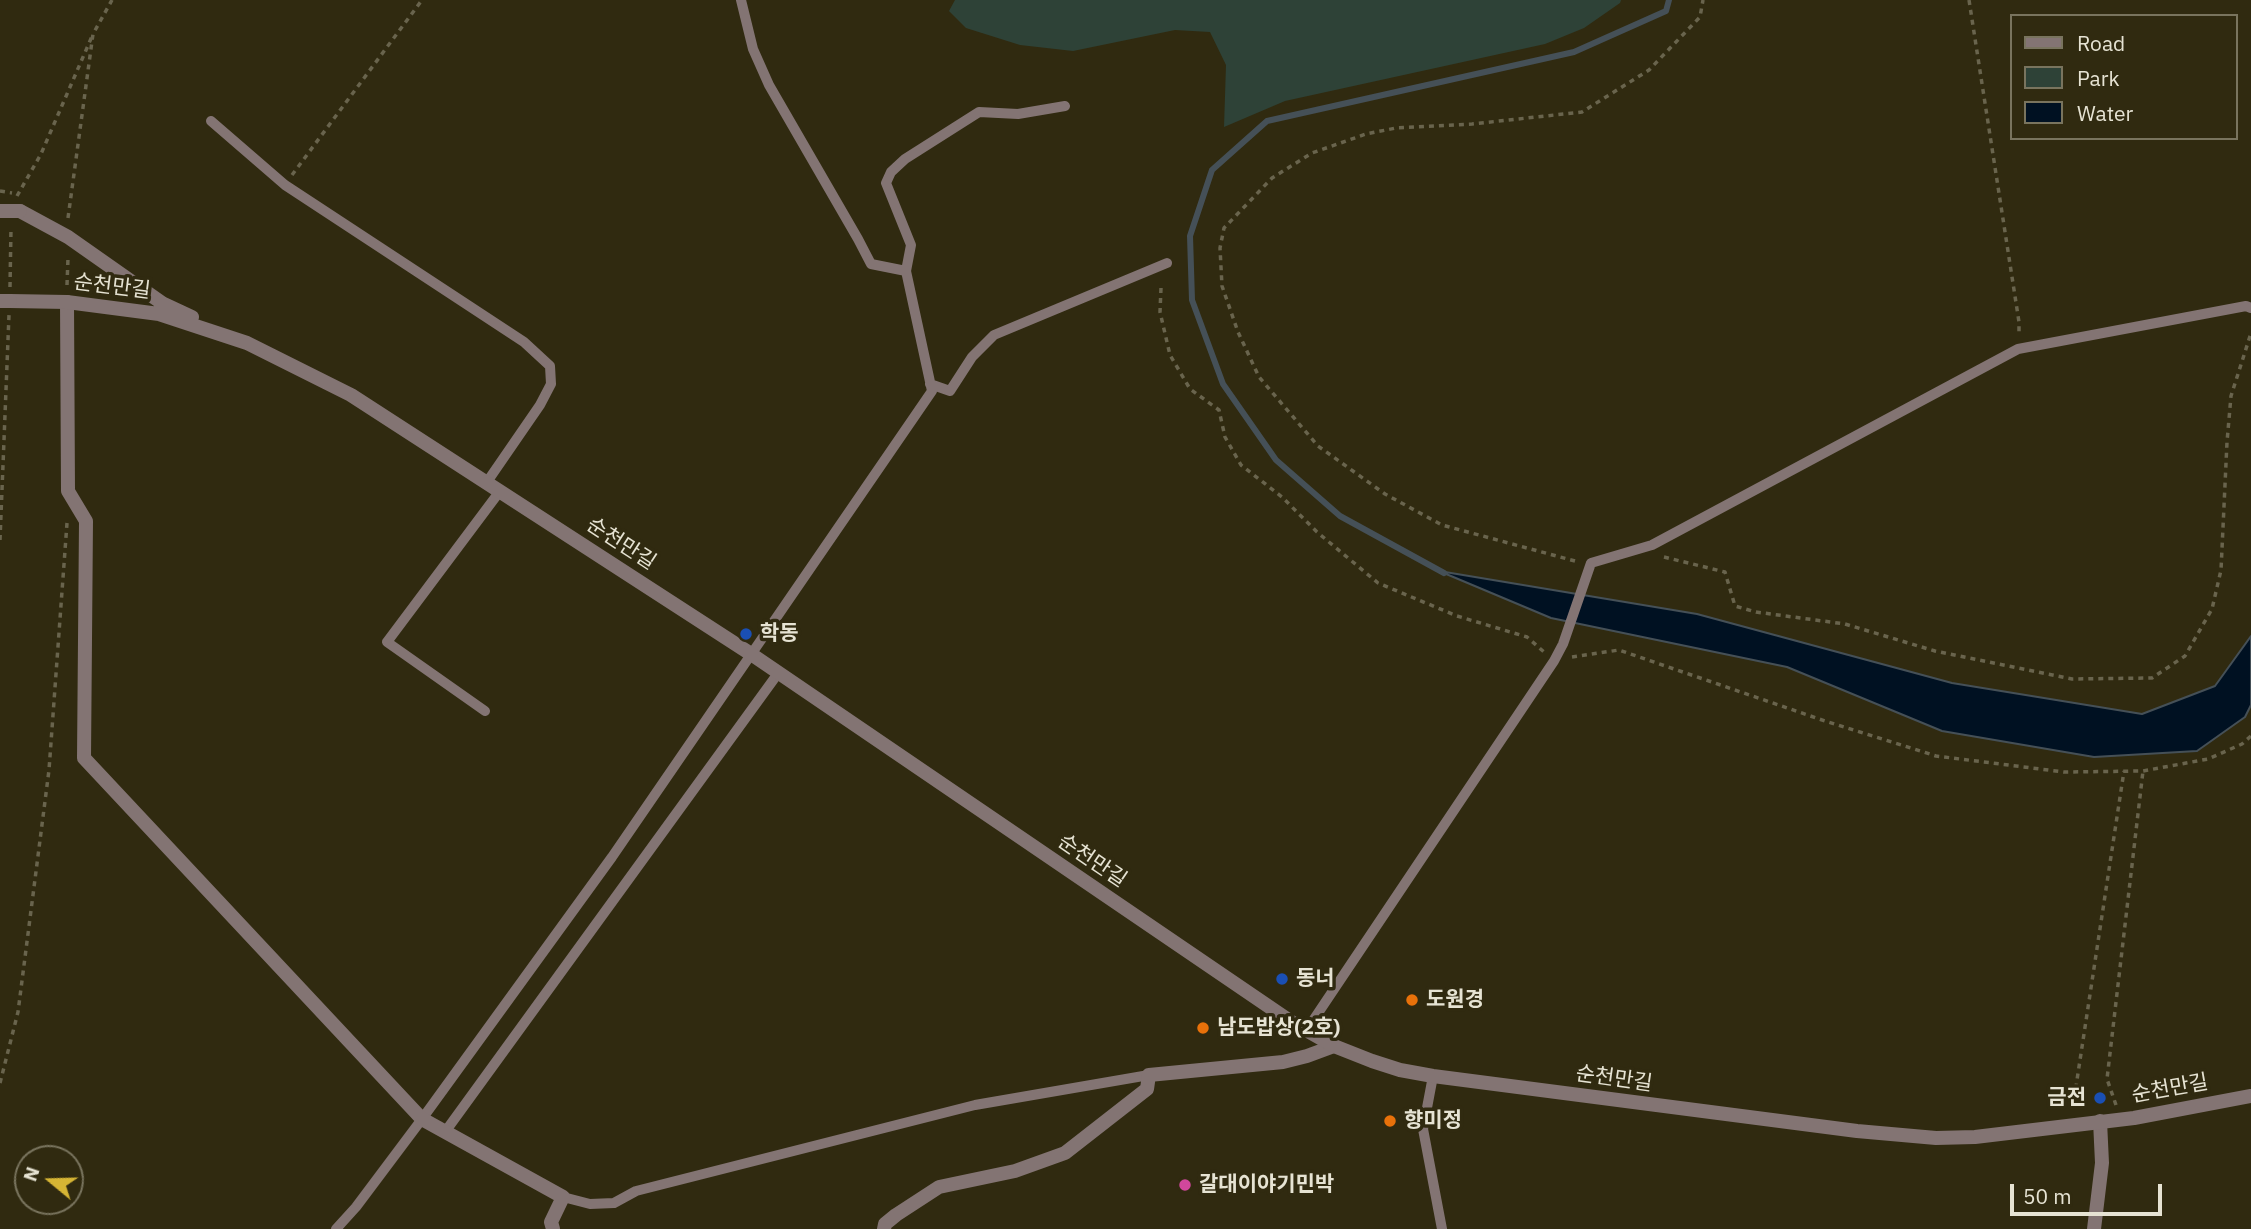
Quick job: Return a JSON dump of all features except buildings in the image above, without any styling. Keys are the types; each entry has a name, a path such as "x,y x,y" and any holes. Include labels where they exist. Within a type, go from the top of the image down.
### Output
{"street":[{"path":"12,212 68,237 162,303 247,343"},
{"name":"순천만길","path":"7,301 67,302 159,314 247,343 351,395 751,654 1306,1031 1334,1046 1393,1068 1433,1076 1857,1131 1936,1138 1975,1137 2120,1119 2251,1096"},
{"path":"67,302 68,491 86,521 84,758 422,1119 563,1197 551,1222 553,1229"},
{"path":"884,1229 885,1224 939,1187 1015,1171 1065,1153 1147,1089 1149,1075 1283,1062 1334,1046"},
{"path":"2094,1229 2102,1163 2100,1121"}],"lane":[{"path":"741,0 753,49 769,85 871,264 906,271"},
{"path":"337,1229 422,1119 612,857 932,391 906,271 911,245 886,183 891,172 905,159 979,112 1018,114 1065,107"},
{"path":"211,121 285,185 524,342 550,366 551,384 540,405 487,482"},
{"path":"930,384 950,391 972,357 994,335 1167,263"},
{"path":"1306,1031 1554,661 1563,644 1591,563 1651,545 2018,349 2246,306 2251,308"},
{"path":"485,712 387,642 500,491"},
{"path":"445,1132 779,673"},
{"path":"563,1197 590,1205 614,1203 636,1191 975,1105 1149,1075"},
{"path":"1433,1076 1423,1129 1442,1229"}],"path":[{"path":"0,540 12,212 17,194 41,154 93,34 112,0"},
{"path":"285,185 422,0"},
{"path":"1591,563 1566,560 1442,525 1385,494 1318,446 1259,377 1238,332 1222,286 1220,248 1224,228 1272,178 1312,153 1366,134 1396,128 1472,124 1583,112 1649,70 1700,17 1703,0"},
{"path":"1969,0 2019,322 2018,349"},
{"path":"67,302 68,214 93,34"},
{"path":"1161,288 1160,312 1170,355 1190,388 1219,410 1225,437 1241,465 1378,583 1457,616 1527,638 1554,661 1619,650 1936,757 2064,772 2143,771 2208,759 2242,744 2251,736"},
{"path":"1651,545 1665,557 1725,572 1735,606 1756,612 1845,624 1935,651 2071,679 2152,678 2185,656 2212,609 2221,570 2231,396 2251,333"},
{"path":"0,1083 19,1012 49,770 68,491"},
{"path":"2081,1124 2075,1093 2124,771"},
{"path":"2120,1119 2107,1079 2143,771"}],"green space":[{"path":"955,0 1621,0 1584,28 1545,44 1285,101 1224,127 1226,65 1210,32 1175,30 1073,51 1020,45 966,28 949,11"}],"water":[{"path":"1439,571 1697,614 1952,683 2142,714 2215,686 2251,636 2251,705 2245,717 2197,751 2094,757 1942,731 1787,667 1551,618"}],"waterway":[{"path":"1444,573 1340,516 1276,460 1223,384 1192,300 1190,236 1212,170 1267,121 1574,52 1666,11 1669,0"}],"place":[{"name":"학동","path":"746,634"},
{"name":"동너","path":"1282,979"},
{"name":"도원경","path":"1412,1000"},
{"name":"남도밥상(2호)","path":"1203,1028"},
{"name":"금전","path":"2100,1098"},
{"name":"향미정","path":"1390,1121"},
{"name":"갈대이야기민박","path":"1185,1185"}]}
